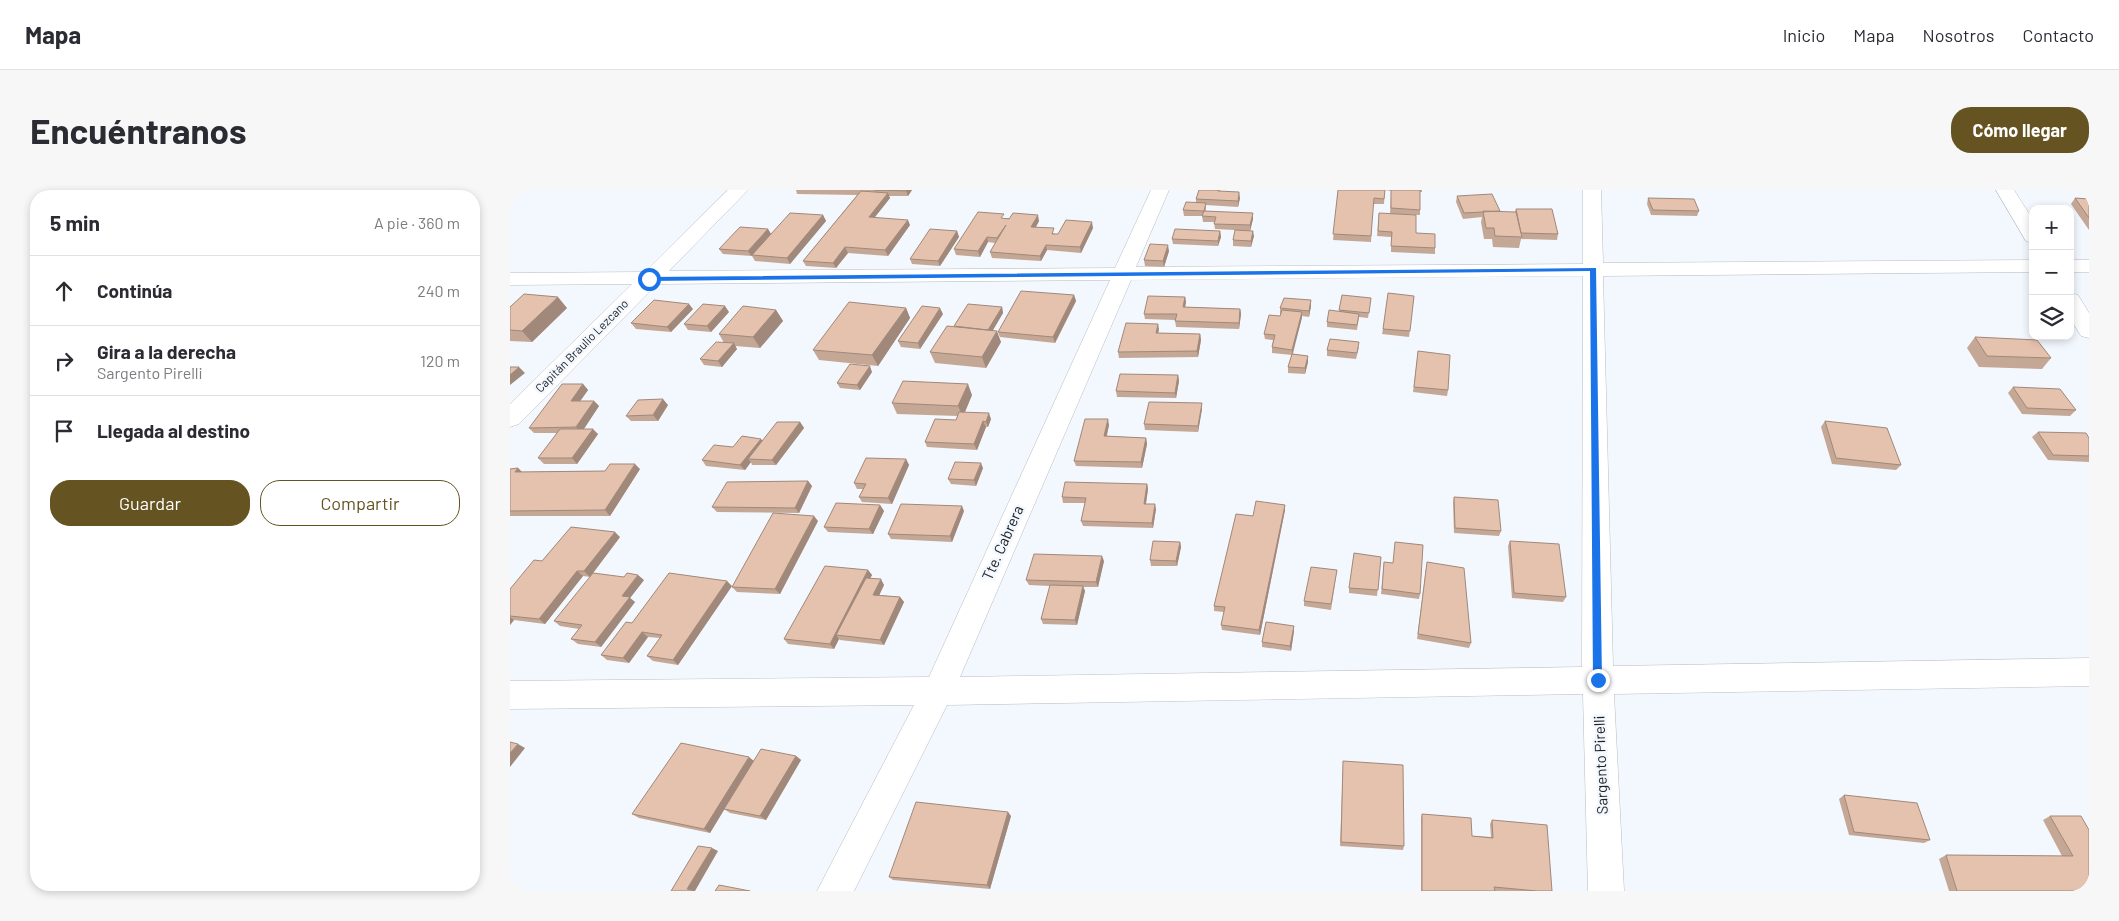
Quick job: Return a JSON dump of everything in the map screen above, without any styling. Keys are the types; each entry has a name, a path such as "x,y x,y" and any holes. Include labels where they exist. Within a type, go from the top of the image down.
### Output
{"street":[{"name":"Capitán Braulio Lezcano","path":"510,418 738,190"},
{"name":"Tte. Cabrera","path":"835,891 938,691 1160,190"},
{"name":"Sargento Pirelli","path":"1592,190 1598,680 1606,891"},
{"path":"2004,190 2029,231"},
{"path":"510,280 2029,266"},
{"path":"2074,266 2089,266"},
{"path":"2074,307 2089,331"},
{"path":"510,695 938,691 2089,672"}],"building":[{"path":"874,190 907,190 906,191"},
{"path":"1199,190 1239,192 1238,201 1196,199"},
{"path":"1338,190 1385,190 1384,199 1374,198 1371,236 1333,234"},
{"path":"1391,190 1420,190 1420,210 1391,208"},
{"path":"861,191 888,193 869,217 908,220 885,250 845,247 833,263 803,261"},
{"path":"1492,194 1500,211 1464,213 1457,196"},
{"path":"1648,198 1694,199 1699,211 1653,210"},
{"path":"2075,198 2089,199 2089,218"},
{"path":"1186,202 1206,203 1204,211 1183,210"},
{"path":"1516,209 1552,209 1558,234 1521,233"},
{"path":"1204,211 1253,213 1250,225 1214,224 1216,217 1202,216"},
{"path":"1483,211 1516,212 1522,237 1495,236 1494,228 1486,228"},
{"path":"978,212 1004,214 1001,218 1009,219 1013,213 1038,215 1031,227 1054,228 1052,234 1058,234 1066,220 1092,222 1080,247 1046,245 1040,256 990,252 1006,225 997,238 987,237 978,251 954,249"},
{"path":"790,213 823,215 787,258 752,255"},
{"path":"1379,213 1416,215 1416,233 1435,234 1435,248 1391,246 1392,232 1378,231"},
{"path":"740,227 768,229 748,251 719,249"},
{"path":"930,229 957,231 938,261 910,259"},
{"path":"1175,229 1220,231 1218,241 1172,239"},
{"path":"1235,230 1253,231 1251,241 1233,240"},
{"path":"1150,244 1168,245 1163,261 1144,260"},
{"path":"1021,291 1074,295 1053,337 998,332"},
{"path":"1388,293 1414,296 1410,331 1383,329"},
{"path":"524,294 558,297 522,331 510,330 510,307"},
{"path":"1342,295 1371,298 1369,313 1339,310"},
{"path":"1148,296 1185,297 1183,307 1240,309 1239,323 1175,321 1177,314 1144,314"},
{"path":"1284,298 1311,300 1309,311 1280,308"},
{"path":"654,300 689,304 667,327 631,323"},
{"path":"849,302 906,308 872,355 813,350"},
{"path":"703,304 725,306 707,326 684,324"},
{"path":"968,304 1002,307 988,330 954,326"},
{"path":"743,306 776,310 753,337 719,334"},
{"path":"922,306 940,308 918,343 898,341"},
{"path":"1282,310 1302,312 1292,350 1272,347 1275,335 1264,334 1269,315 1280,316"},
{"path":"1329,310 1359,314 1357,325 1327,322"},
{"path":"1126,323 1158,324 1156,333 1200,334 1197,351 1118,352"},
{"path":"947,326 997,331 982,357 930,352"},
{"path":"1975,337 2037,340 2051,358 1987,356"},
{"path":"1330,339 1359,342 1357,353 1327,350"},
{"path":"716,342 734,343 718,361 700,359"},
{"path":"1418,351 1450,355 1448,390 1414,387"},
{"path":"1292,354 1308,356 1305,368 1288,367"},
{"path":"850,364 870,366 857,385 837,383"},
{"path":"510,367 519,367 510,375"},
{"path":"1120,374 1178,375 1175,393 1116,391"},
{"path":"903,381 968,384 958,406 892,403"},
{"path":"562,384 583,384 571,401 594,401 576,427 529,428"},
{"path":"2013,387 2060,389 2076,410 2027,408"},
{"path":"663,399 653,415 626,416 638,400"},
{"path":"1149,402 1202,403 1198,426 1144,424"},
{"path":"959,412 989,413 986,422 983,421 974,444 925,442 935,419 956,420"},
{"path":"1085,419 1108,419 1104,436 1146,438 1141,462 1074,461"},
{"path":"1825,421 1887,428 1901,465 1836,458"},
{"path":"777,422 800,422 772,460 748,459"},
{"path":"560,429 593,429 572,458 538,458"},
{"path":"2038,432 2086,433 2089,438 2089,456 2053,455"},
{"path":"742,436 761,439 740,465 702,460 714,445 733,447"},
{"path":"866,458 906,459 888,498 859,497 866,484 854,483"},
{"path":"955,462 981,463 974,480 948,479"},
{"path":"610,464 635,464 605,510 510,511 510,469 518,468 515,472 605,471"},
{"path":"808,481 795,508 712,507 727,482"},
{"path":"1065,482 1147,484 1144,504 1155,504 1152,523 1081,521 1086,498 1062,497"},
{"path":"1454,497 1498,500 1501,531 1455,528"},
{"path":"1256,501 1285,505 1259,630 1221,625 1225,607 1214,606 1236,514 1253,516"},
{"path":"836,503 880,505 869,529 824,527"},
{"path":"901,504 962,506 950,536 888,534"},
{"path":"773,513 814,516 775,589 732,587"},
{"path":"571,527 615,532 584,571 577,571 539,619 510,616 510,589 534,560 542,561"},
{"path":"1153,541 1180,542 1176,561 1150,560"},
{"path":"1510,541 1559,544 1566,597 1514,593"},
{"path":"1395,542 1423,545 1420,594 1382,589 1384,562 1393,563"},
{"path":"1354,553 1381,557 1378,590 1349,588"},
{"path":"1034,554 1102,556 1096,582 1026,580"},
{"path":"1427,562 1464,568 1471,643 1418,634"},
{"path":"825,566 868,570 830,644 784,639"},
{"path":"1311,567 1337,570 1331,604 1304,601"},
{"path":"593,573 624,577 627,573 638,575 622,596 630,597 595,642 571,639 582,625 554,621"},
{"path":"669,573 727,581 673,660 647,656 662,635 642,632 623,658 601,655 626,622 632,623"},
{"path":"866,578 881,579 873,595 900,597 880,640 836,635"},
{"path":"1050,585 1083,586 1075,620 1041,619"},
{"path":"1266,622 1294,626 1290,646 1262,642"},
{"path":"510,742 518,744 510,753"},
{"path":"681,743 749,757 704,829 632,814"},
{"path":"761,749 796,756 760,816 724,809"},
{"path":"1343,761 1403,765 1404,846 1341,842"},
{"path":"1844,795 1917,803 1930,840 1854,832"},
{"path":"916,802 1008,812 987,885 889,877"},
{"path":"1422,814 1471,818 1472,836 1493,838 1492,820 1547,825 1552,891 1494,887 1495,891 1422,891"},
{"path":"2050,816 2081,816 2089,830 2089,891 1957,891 1946,855 2073,856"},
{"path":"698,846 712,848 687,889 695,891 671,891"},
{"path":"719,885 750,891 715,891"}],"route":[{"path":"649,279 1593,270 1598,680"}]}
